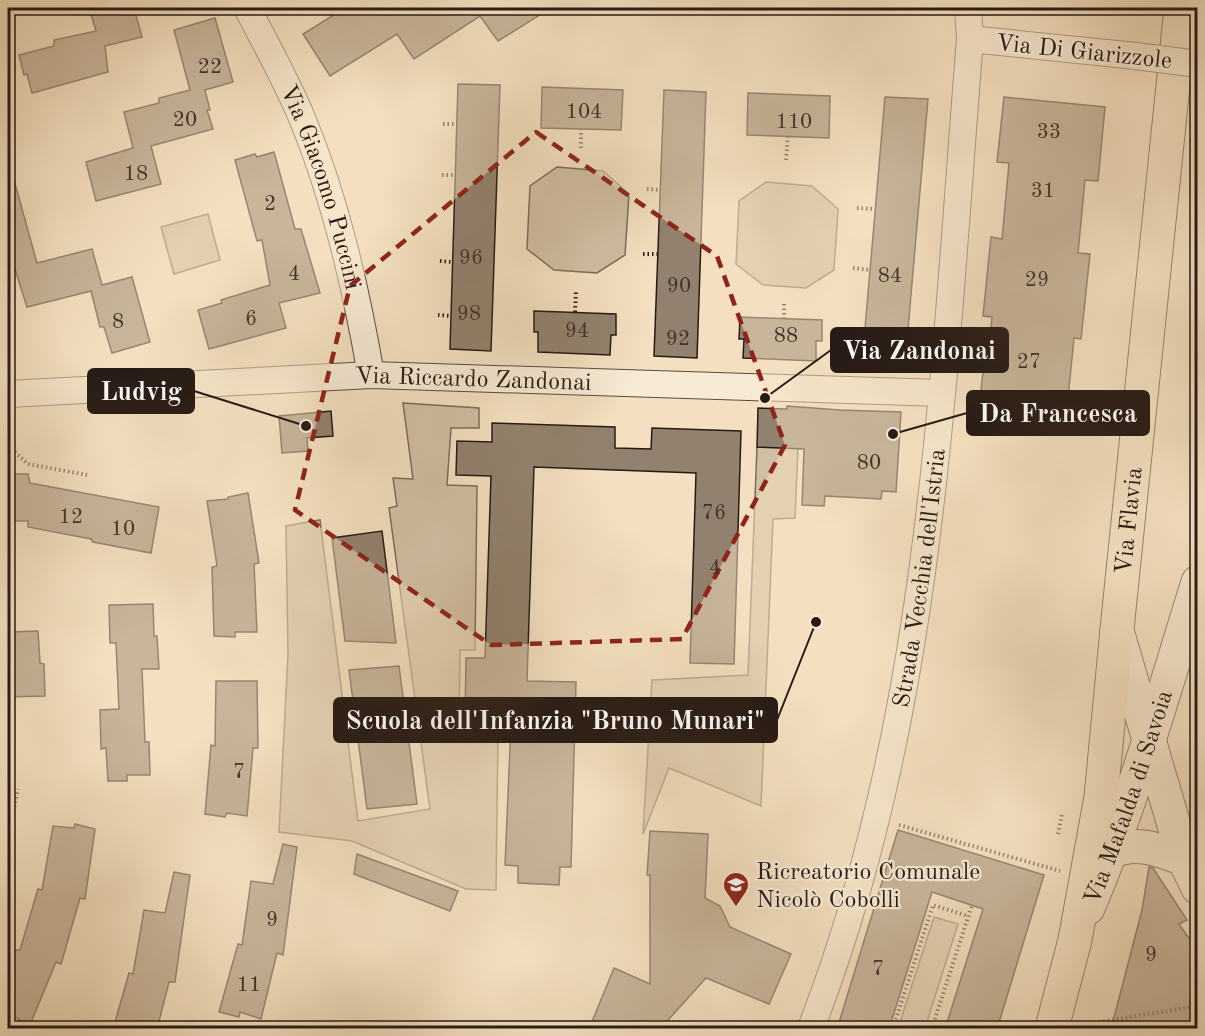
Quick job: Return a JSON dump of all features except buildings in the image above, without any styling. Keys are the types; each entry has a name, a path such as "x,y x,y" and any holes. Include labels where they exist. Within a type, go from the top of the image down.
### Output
{"main road":[{"name":"Via Flavia","path":"1052,1029 1075,940 1101,797 1181,8"}],"street":[{"name":"Via Giacomo Puccini","path":"247,8 302,119 321,173 339,227 358,301 371,375"},
{"name":"Strada Vecchia dell'Istria","path":"811,1029 855,900 889,765 915,628 932,502 970,39 968,8"},
{"name":"Via Di Giarizzole","path":"970,39 1197,64"},
{"name":"Via Riccardo Zandonai","path":"8,394 371,375 941,393"},
{"name":"Via Mafalda di Savoia","path":"1075,940 1112,852 1149,741 1197,582"},
{"path":"1117,629 1191,874"},
{"path":"1112,852 1130,846 1141,846 1191,874"}],"path":[{"path":"443,124 456,124"},
{"path":"581,129 581,148"},
{"path":"786,160 788,136"},
{"path":"442,175 455,175"},
{"path":"646,189 660,190"},
{"path":"857,208 875,209"},
{"path":"644,254 658,254"},
{"path":"440,261 452,262"},
{"path":"853,268 870,270"},
{"path":"575,312 576,292"},
{"path":"784,303 784,319"},
{"path":"438,315 451,316"},
{"path":"8,446 28,464 87,475"},
{"path":"8,838 18,789"},
{"path":"1058,834 1062,814"},
{"path":"893,824 1063,872"},
{"path":"987,857 989,850"},
{"path":"894,1029 933,905 968,916"},
{"path":"932,1029 972,905"},
{"path":"1100,1022 1197,1006"}],"highlighted area":[{"path":"536,132 717,256 785,445 682,639 491,645 295,510 350,286"}],"shaded area":[{"path":"557,167 603,171 629,194 625,255 597,273 554,270 527,249 530,186"},
{"path":"766,182 812,186 838,209 834,270 806,288 763,285 736,264 739,201"},
{"path":"208,214 220,260 174,274 161,227"},
{"path":"403,403 479,408 479,428 451,428 447,485 477,486 475,650 460,650 459,726 498,733 496,890 466,889 352,841 279,832 288,654 286,526 320,520 358,821 430,809 389,508 397,506 393,478 413,479"},
{"path":"757,447 798,447 795,518 773,519 761,806 669,768 643,834 652,680 748,675"},
{"path":"934,917 958,924 925,1028 898,1028"}],"place":[{"name":"Via Zandonai","path":"765,398"},
{"name":"Ludvig","path":"306,426"},
{"name":"Da Francesca","path":"893,434"},
{"name":"Scuola dell'Infanzia \"Bruno Munari\"","path":"816,622"},
{"name":"Ricreatorio Comunale Nicolò Cobolli","path":"736,908"}]}
